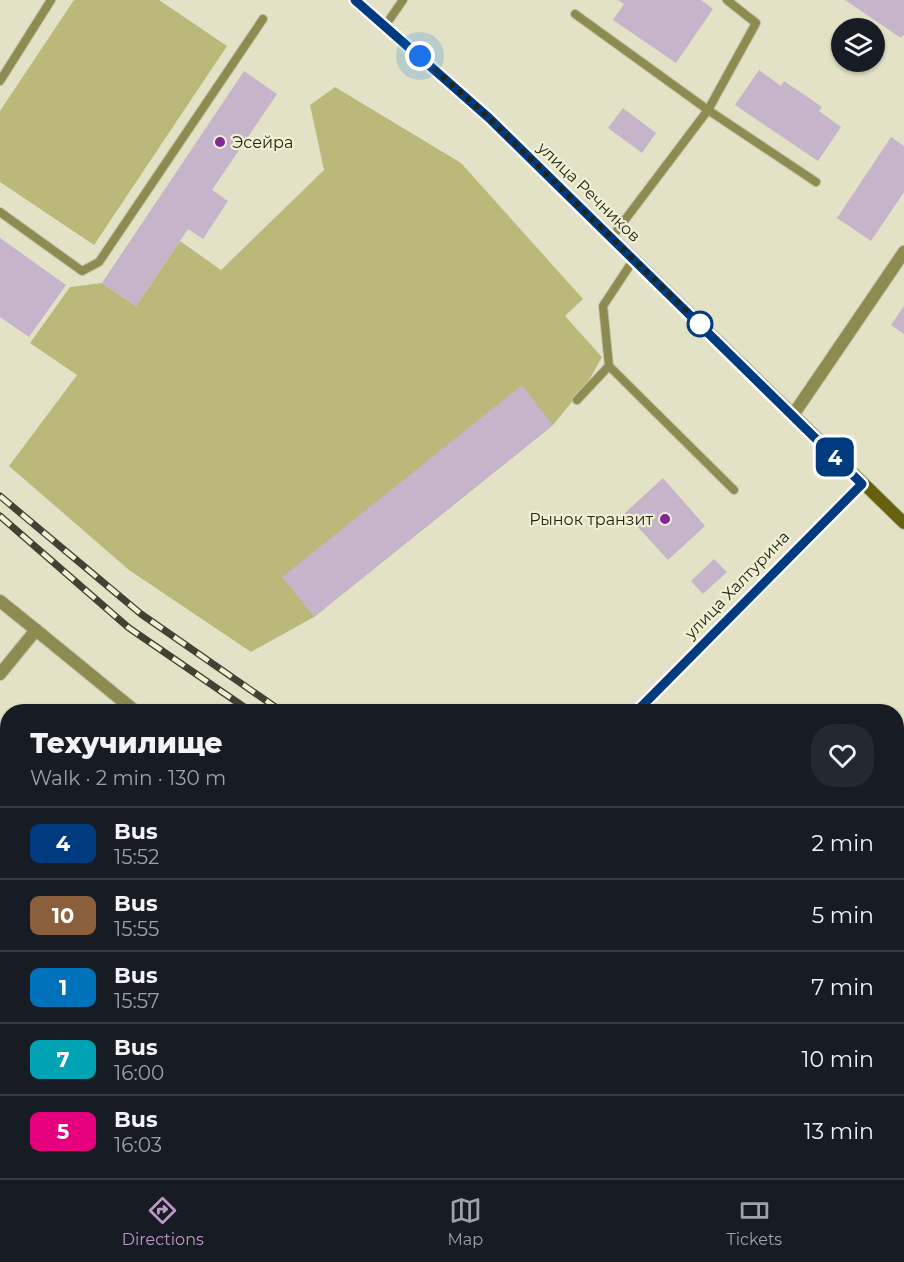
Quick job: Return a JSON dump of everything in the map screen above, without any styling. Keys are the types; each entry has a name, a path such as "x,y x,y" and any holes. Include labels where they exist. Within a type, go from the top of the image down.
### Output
{"main road":[{"name":"улица Речников","path":"355,0 489,118 904,524"},
{"name":"улица Халтурина","path":"644,704 862,484"}],"street":[{"path":"793,415 904,252"},
{"path":"0,601 126,704"},
{"path":"0,674 36,630"}],"lane":[{"path":"0,81 51,0"},
{"path":"385,26 403,0"},
{"path":"612,237 708,110 756,23 727,0"},
{"path":"575,14 708,110 816,182"},
{"path":"0,212 82,271 99,262 264,19"},
{"path":"634,259 603,306 609,366 734,490"},
{"path":"577,400 609,366"}],"shaded area":[{"path":"74,0 159,0 227,46 94,245 0,182 0,111"},
{"path":"335,87 461,163 583,299 565,316 602,357 588,382 553,425 314,617 251,652 129,570 9,466 77,375 30,343 70,287 102,283 136,306 180,241 221,270 324,170 310,105"}],"building":[{"path":"618,0 701,0 713,9 676,63 613,20 624,4"},
{"path":"845,0 904,0 904,35 901,38 885,27 885,18 872,18"},
{"path":"759,70 781,86 784,81 822,107 819,111 841,127 818,161 735,105"},
{"name":"Эсейра","path":"244,71 277,94 212,190 228,201 203,239 188,229 136,306 102,283"},
{"path":"623,108 656,133 642,153 608,128"},
{"path":"891,137 904,146 904,192 871,241 837,218"},
{"path":"0,238 66,285 29,337 0,317"},
{"path":"904,306 904,334 891,325"},
{"path":"522,385 553,425 314,617 282,577"},
{"name":"Рынок транзит","path":"663,478 705,526 668,560 625,513"},
{"path":"714,559 727,572 703,594 691,581"}],"railway":[{"path":"0,496 141,614 271,704"},
{"path":"0,516 129,628 240,704"}],"bus line":[{"name":"4","path":"355,0 489,118 862,484 789,555 644,704"}],"place":[{"name":"Эсейра","path":"220,142"},
{"name":"Рынок транзит","path":"665,519"}],"route":[{"path":"420,56 489,118 700,324"}]}
